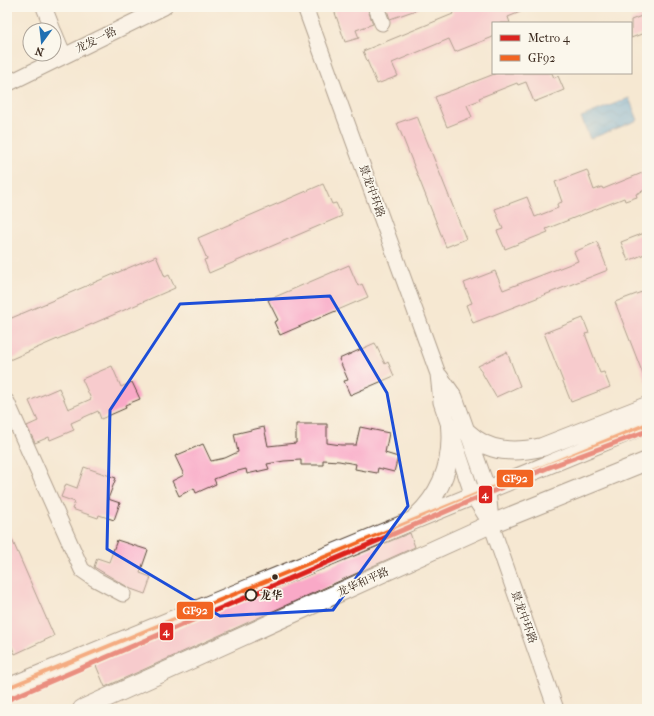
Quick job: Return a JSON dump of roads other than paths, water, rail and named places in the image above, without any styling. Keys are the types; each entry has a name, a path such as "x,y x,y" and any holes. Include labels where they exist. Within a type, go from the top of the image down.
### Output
{"main road":[{"path":"468,433 475,440 498,449 524,451 542,446 647,406"},
{"path":"7,688 647,424"},
{"path":"414,520 434,495 446,471 451,448 450,426"},
{"name":"龙华和平路","path":"82,709 491,524 647,461"}],"street":[{"path":"44,7 50,22"},
{"name":"龙发一路","path":"7,84 164,7"},
{"name":"景龙中环路","path":"305,7 438,374 441,402 480,493 556,709"},
{"path":"376,7 382,23"},
{"path":"62,51 64,56"},
{"name":"景龙中环路","path":"438,374 455,397 468,433 480,493"},
{"path":"7,402 82,570 123,594"}],"water":[{"path":"629,98 638,120 590,139 581,117"}],"metro line":[{"name":"4","path":"7,700 547,468 647,431"}],"place":[{"name":"龙华","path":"251,595"}]}
